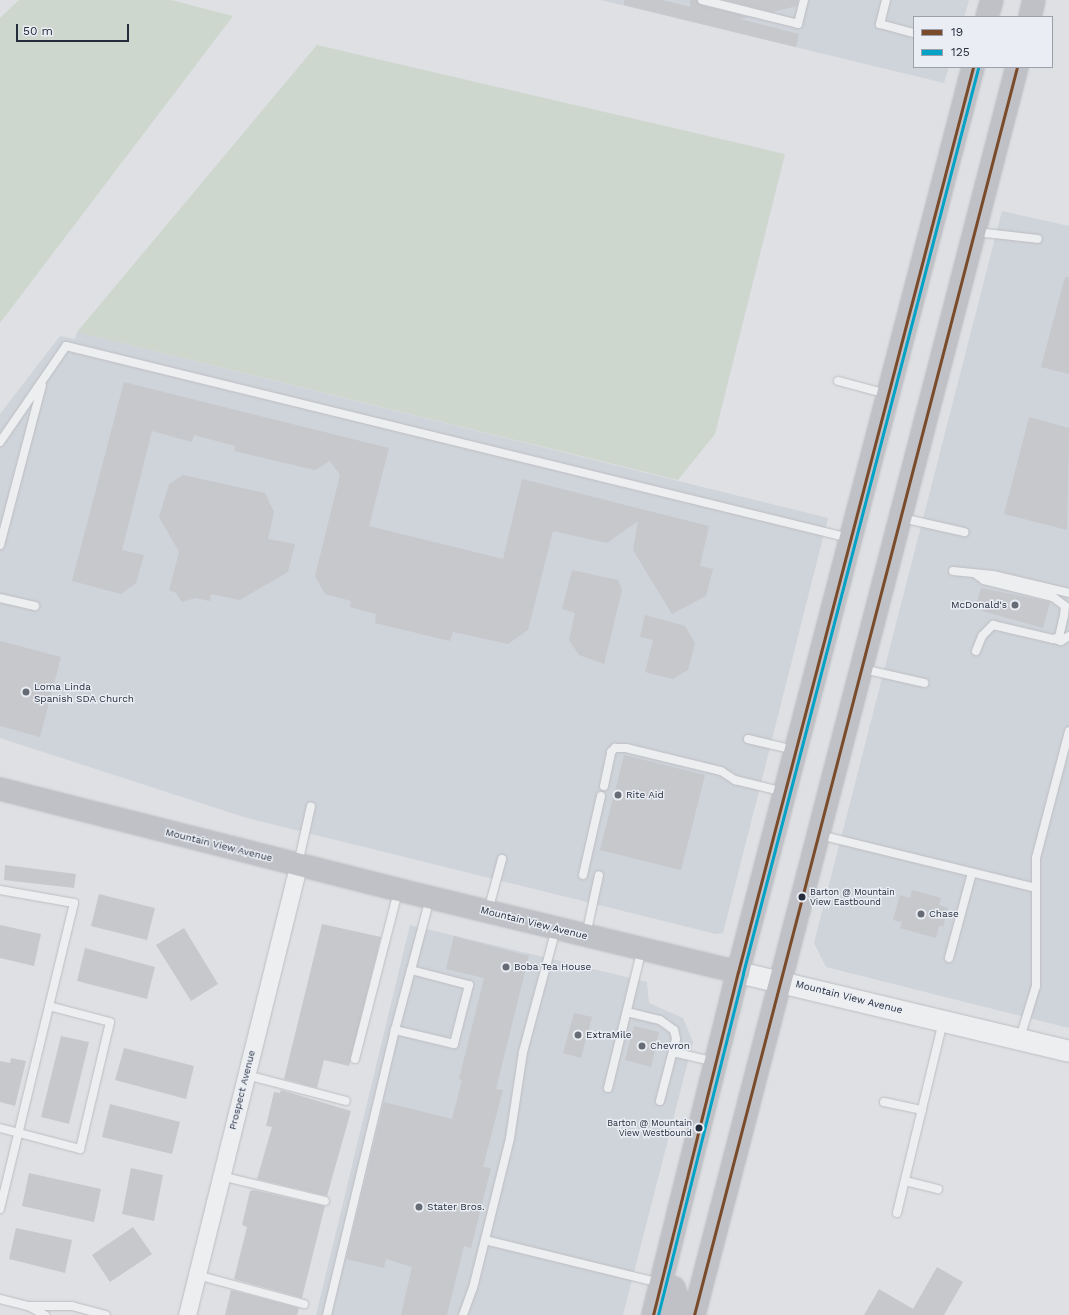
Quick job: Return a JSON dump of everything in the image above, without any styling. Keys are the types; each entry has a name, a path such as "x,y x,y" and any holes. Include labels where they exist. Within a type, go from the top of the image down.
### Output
{"main road":[{"path":"987,16 992,0"},
{"path":"1030,16 1034,0"},
{"path":"653,1315 715,1062 784,792 973,68"},
{"path":"694,1315 779,980 1017,68"},
{"name":"Mountain View Avenue","path":"0,788 430,898 738,972"},
{"path":"661,1283 674,1288 678,1301 675,1315"}],"street":[{"name":"Prospect Avenue","path":"187,1315 298,865"},
{"name":"Mountain View Avenue","path":"738,972 779,980 1069,1051"}],"lane":[{"path":"702,0 798,24 804,0"},
{"path":"886,0 880,24 913,33"},
{"path":"974,232 1038,239"},
{"path":"0,442 66,346 850,539"},
{"path":"0,545 43,378"},
{"path":"838,381 887,394"},
{"path":"900,518 964,532"},
{"path":"954,571 978,575 993,575 1069,592"},
{"path":"978,575 984,580 1069,601"},
{"path":"1053,597 1064,606 1062,628 1059,637 1053,638"},
{"path":"0,598 35,606"},
{"path":"976,651 982,636 993,625 1061,641 1069,636"},
{"path":"861,668 924,683"},
{"path":"1020,1039 1036,986 1036,858 1069,731"},
{"path":"748,739 795,750"},
{"path":"604,786 611,752 615,748 626,748 721,771 735,780 784,792"},
{"path":"583,875 601,796"},
{"path":"298,865 311,806"},
{"path":"817,834 1035,888"},
{"path":"487,912 502,860"},
{"path":"949,958 972,872"},
{"path":"586,936 599,875"},
{"path":"0,890 74,903 0,1209"},
{"path":"355,1058 399,890"},
{"path":"327,1315 395,1030 430,898"},
{"path":"463,1315 510,1138 522,1052 556,928"},
{"path":"608,1088 642,949"},
{"path":"395,1030 454,1044 469,984 410,970"},
{"path":"0,1128 80,1149 110,1022 49,1006"},
{"path":"627,1012 660,1020 674,1030 676,1039 660,1100"},
{"path":"897,1213 944,1020"},
{"path":"673,1052 715,1062"},
{"path":"246,1075 346,1101"},
{"path":"884,1102 922,1110"},
{"path":"221,1176 325,1201"},
{"path":"905,1181 938,1189"},
{"path":"484,1240 661,1283"},
{"path":"197,1274 304,1304"},
{"path":"0,1299 28,1306 46,1315"},
{"path":"28,1306 72,1306 97,1314 106,1315"}],"shaded area":[{"path":"19,0 171,0 233,16 0,323 0,18"},
{"path":"601,0 969,0 964,16 913,16 913,68 949,68 944,83"},
{"path":"317,45 785,154 715,434 678,480 77,332"},
{"path":"1002,211 1069,226 1069,1028 826,967 814,943"},
{"path":"77,332 828,518 723,933 716,934 247,818 0,738 0,414 60,336 75,339"},
{"path":"410,925 647,982 649,1003 683,1018 693,1042 623,1315 316,1315"}],"building":[{"path":"624,0 662,0 690,7 690,0 697,0 701,5 748,17 740,19 799,34 796,47 624,5"},
{"path":"725,0 798,0 797,6 772,12"},
{"path":"1065,277 1069,277 1069,374 1041,367"},
{"path":"124,382 389,448 369,526 503,559 522,479 709,526 700,566 713,569 706,596 672,614 633,550 638,521 607,543 553,531 528,630 508,644 453,632 450,641 375,623 376,614 350,607 351,601 325,594 315,576 340,475 330,461 315,470 234,451 235,446 194,435 192,442 152,431 122,550 144,555 136,583 121,594 72,581"},
{"path":"1029,417 1069,428 1067,530 1004,514"},
{"path":"183,475 265,493 274,512 268,539 295,544 288,572 240,600 211,594 210,601 195,598 182,602 176,593 169,590 179,552 159,517 169,484"},
{"path":"572,570 618,580 622,590 604,664 579,655 569,640 575,613 562,609"},
{"path":"981,588 1050,602 1043,628 975,609"},
{"path":"645,615 685,626 695,643 688,670 673,679 645,672 653,640 640,637"},
{"name":"Loma Linda Spanish SDA Church","path":"0,641 61,657 40,737 0,726"},
{"name":"Rite Aid","path":"624,755 705,775 681,870 600,850"},
{"path":"5,865 76,874 74,888 4,880"},
{"name":"Chase","path":"912,890 941,898 939,905 948,908 943,927 939,926 936,938 900,928 902,922 893,920 900,895 910,898"},
{"path":"99,894 155,908 147,940 91,926"},
{"path":"322,924 381,937 349,1066 324,1060 317,1088 284,1079"},
{"path":"0,925 41,934 34,966 0,958"},
{"path":"184,928 218,984 191,1001 156,945"},
{"name":"Stater Bros.","path":"454,936 529,956 496,1089 503,1090 483,1167 491,1168 471,1248 464,1246 447,1315 401,1315 412,1267 386,1259 384,1268 346,1259 384,1102 452,1119 462,1080 459,1079 484,978 446,969"},
{"path":"85,948 155,967 147,999 77,981"},
{"name":"ExtraMile","path":"574,1013 592,1017 581,1058 563,1053"},
{"name":"Chevron","path":"634,1026 659,1032 651,1067 625,1060"},
{"path":"61,1036 89,1042 69,1124 41,1117"},
{"path":"124,1048 194,1066 186,1099 115,1080"},
{"path":"11,1058 26,1061 15,1106 0,1102 0,1061 10,1063"},
{"path":"281,1090 351,1111 327,1196 257,1179 272,1127 266,1126 274,1092 280,1093"},
{"path":"110,1104 180,1122 172,1154 102,1137"},
{"path":"131,1168 163,1175 154,1221 122,1214"},
{"path":"29,1173 101,1189 94,1222 22,1206"},
{"path":"254,1190 325,1206 302,1298 234,1279 247,1227 242,1225 250,1191"},
{"path":"133,1227 152,1254 110,1282 92,1255"},
{"path":"16,1228 72,1240 65,1273 9,1259"},
{"path":"937,1267 963,1282 944,1315 864,1315 879,1289 913,1309"},
{"path":"231,1290 299,1308 297,1315 225,1315"}],"transit line":[{"name":"19","path":"653,1315 738,972 973,68"},
{"name":"125","path":"658,1315 743,973 978,68"},
{"name":"19","path":"694,1315 1017,68"}],"place":[{"name":"McDonald's","path":"1015,605"},
{"name":"Loma Linda Spanish SDA Church","path":"26,692"},
{"name":"Rite Aid","path":"618,795"},
{"name":"Barton @ Mountain View Eastbound","path":"802,897"},
{"name":"Chase","path":"921,914"},
{"name":"Boba Tea House","path":"506,967"},
{"name":"ExtraMile","path":"578,1035"},
{"name":"Chevron","path":"642,1046"},
{"name":"Barton @ Mountain View Westbound","path":"699,1128"},
{"name":"Stater Bros.","path":"419,1207"}]}
